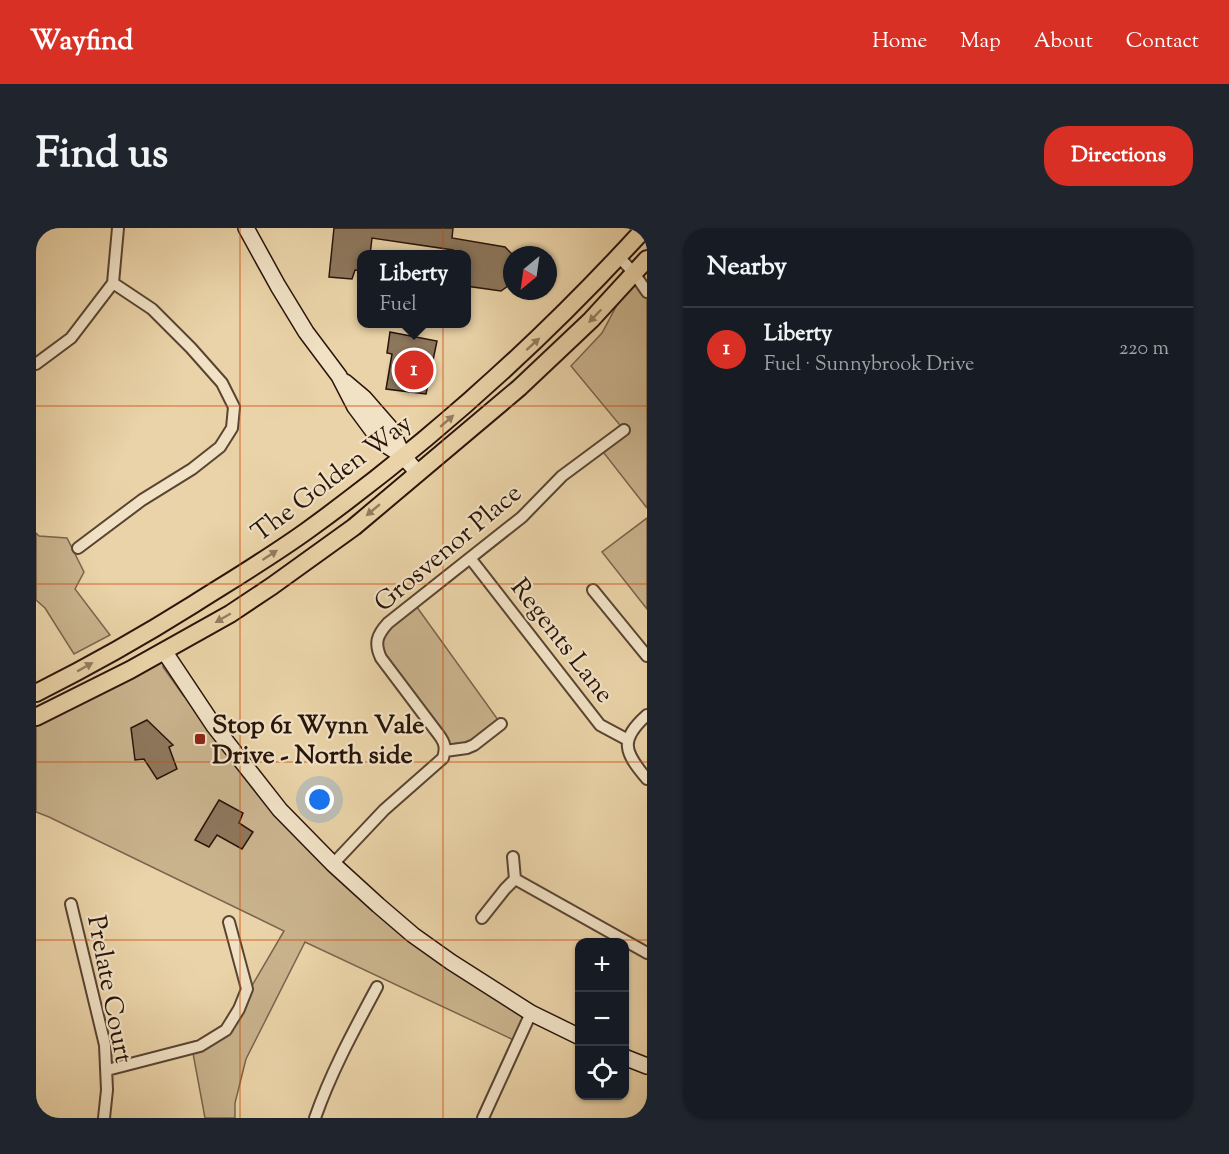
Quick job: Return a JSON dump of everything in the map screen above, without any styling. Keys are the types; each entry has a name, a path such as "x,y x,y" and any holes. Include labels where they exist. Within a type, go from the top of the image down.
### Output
{"main road":[{"path":"246,228 274,279 301,323 339,376 355,407 381,442 403,456 418,473"},
{"name":"The Golden Way","path":"36,693 128,644 308,530 435,431 541,336 645,228"},
{"name":"The Golden Way","path":"36,717 88,692 230,614 354,527 519,388 641,275 647,259"},
{"path":"171,618 165,634 164,651 214,726 280,810 333,864 418,939 531,1013 575,1035"},
{"path":"128,644 164,651"},
{"path":"629,1059 647,1066"}],"street":[{"path":"36,364 71,338 113,283 118,228"},
{"path":"619,257 641,275 647,292"},
{"path":"78,548 142,500 192,469 220,447 232,428 234,407 222,383 152,309 113,283"},
{"name":"Grosvenor Place","path":"445,751 445,743 381,658 378,652 378,640 381,632 388,623 522,517 562,476 624,430"},
{"name":"Regents Lane","path":"470,558 600,725 628,740"},
{"path":"593,590 647,656"},
{"path":"647,715 631,731 627,749 647,779"},
{"path":"333,864 384,810 443,758 445,751 474,745 501,724"},
{"path":"513,857 515,879"},
{"path":"482,918 515,879"},
{"path":"515,879 647,954"},
{"name":"Prelate Court","path":"71,904 105,1045 107,1070 104,1118"},
{"path":"107,1070 200,1046 226,1030 239,1009 247,989 229,922"},
{"path":"315,1118 342,1052 377,987"},
{"path":"483,1118 531,1013"}],"shaded area":[{"path":"634,273 647,292 647,508 600,448 624,430 571,366 602,333"},
{"path":"647,518 647,609 602,552"},
{"path":"36,533 39,536 67,538 84,572 75,589 110,635 74,654 45,608 36,600"},
{"path":"414,603 501,724 469,747 445,751 381,658 381,631"},
{"path":"164,651 163,667 183,695 214,726 281,810 418,939 531,1013 518,1042 305,942 246,1059 235,1103 235,1118 205,1118 192,1048 226,1030 284,931 36,812 36,717"}],"building":[{"path":"334,228 453,228 452,238 503,247 503,290 501,291 471,287 471,250 453,250 372,238 371,250 357,250 357,270 355,270 352,279 329,277"},
{"path":"390,332 437,341 426,394 386,389 392,354 387,353"},
{"path":"147,720 173,745 169,747 177,769 157,779 144,759 135,760 131,728"},
{"path":"219,800 243,813 239,823 253,832 242,849 217,835 209,847 195,840"}],"place":[{"name":"Liberty","path":"414,370"},
{"name":"Stop 61 Wynn Vale Drive - North side","path":"200,739"}]}
